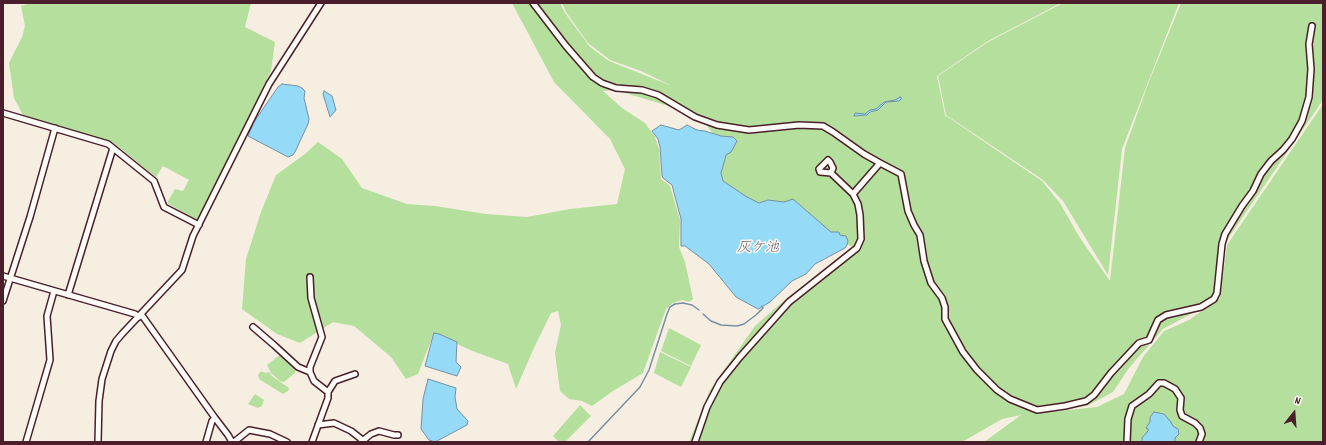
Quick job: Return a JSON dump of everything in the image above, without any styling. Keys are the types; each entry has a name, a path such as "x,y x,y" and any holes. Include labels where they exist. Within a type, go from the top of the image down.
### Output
{"street":[{"path":"98,442 102,379 111,351 116,341 182,270 193,236 270,84 321,3"},
{"path":"533,3 566,46 593,77 602,83 616,88 642,90 658,95 695,117 717,125 749,130 799,125 823,126 864,154 901,174 908,211 920,235 924,261 931,283 942,298 945,307 945,319 953,336 969,360 1002,394 1026,407 1037,410 1086,401 1094,395 1111,373 1140,343 1148,340 1158,320 1166,315 1201,307 1214,299 1217,293 1222,244 1225,234 1253,191 1261,174 1292,139 1302,121 1309,97 1311,69 1309,44 1312,26"},
{"path":"3,113 108,144 154,181 164,206 199,225"},
{"path":"3,301 30,216 55,128"},
{"path":"68,295 112,148"},
{"path":"853,194 880,163"},
{"path":"695,442 707,407 720,382 740,357 789,302 857,248 861,239 858,204 853,194 831,173"},
{"path":"3,276 140,315 233,442 249,430 270,434 287,442"},
{"path":"310,277 311,298 322,337 310,367 310,372 314,381 328,392"},
{"path":"26,442 50,360 47,316 54,291"},
{"path":"253,327 298,367 310,372"},
{"path":"312,442 328,398 328,392 335,382 355,374"},
{"path":"1127,442 1128,419 1132,406 1149,394 1159,383 1164,383 1175,389 1181,398 1180,410 1182,416 1200,428 1202,434 1199,442"},
{"path":"206,442 212,421 215,418"},
{"path":"318,425 334,423 350,431 363,441 371,434 379,431 398,435"}],"green space":[{"path":"30,3 251,3 245,27 275,42 271,71 197,220 167,203 175,189 183,191 189,180 163,166 156,177 115,144 23,115 14,98 9,63 22,37 25,26 21,6"},
{"path":"512,3 560,3 565,13 590,47 609,61 672,86 641,71 610,60 588,43 566,12 562,3 1061,3 988,41 937,76 945,115 1042,181 1060,203 1080,238 1110,281 1125,148 1148,84 1181,3 1322,3 1323,100 1225,243 1219,297 1163,329 1129,368 1113,392 1087,406 1031,414 1097,407 1124,394 1143,357 1164,331 1189,320 1220,298 1227,245 1323,104 1323,442 984,442 1021,415 1002,419 962,442 689,442 710,390 755,326 787,298 853,247 761,207 719,181 722,146 702,119 679,109 615,90 603,91 622,108 645,123 655,137 659,149 661,179 670,186 680,220 679,247 685,262 693,299 689,302 682,300 673,303 666,309 643,373 592,406 582,401 569,399 560,391 555,353 561,325 558,311 551,313 516,389 508,364 470,350 434,333 418,374 406,379 391,357 354,326 333,322 300,343 277,334 242,309 246,259 261,212 276,175 305,154 318,142 342,159 362,188 407,204 435,206 486,214 527,217 570,209 617,204 625,169 610,139 554,82"},
{"path":"1063,3 1179,3 1122,149 1108,275 1063,201 1043,180 946,115 938,76 988,42"},
{"path":"669,328 701,345 691,366 661,351"},
{"path":"660,352 691,367 681,387 654,373"},
{"path":"281,354 295,369 295,373 284,382 280,381 271,373 267,365"},
{"path":"261,371 265,373 269,372 272,376 289,388 288,391 283,394 259,379 258,375"},
{"path":"255,394 264,400 262,406 258,408 248,404"},
{"path":"580,405 591,416 565,442 559,442 553,436"}],"water":[{"path":"282,84 298,86 305,91 304,98 309,119 295,152 293,155 288,157 248,136 254,122 278,87"},
{"path":"324,91 332,96 336,110 330,117 323,94"},
{"path":"900,97 902,98 899,101 886,102 878,110 870,112 867,115 854,116 855,113 865,114 870,110 876,109 884,102 895,100"},
{"name":"灰ケ池","path":"661,125 679,130 687,125 697,130 721,136 733,137 737,141 731,152 726,155 721,173 723,181 759,203 768,200 784,202 793,199 831,232 839,232 840,235 846,236 848,241 847,245 845,248 815,264 806,274 792,281 770,302 758,309 736,297 709,264 685,246 681,246 681,219 672,185 663,178 662,175 660,147 658,139 652,131"},
{"path":"434,333 457,342 456,362 461,367 457,376 425,366"},
{"path":"428,379 456,388 455,397 457,409 468,421 467,425 435,442 429,440 421,429 423,399"},
{"path":"1154,412 1164,414 1173,426 1178,429 1179,434 1175,438 1175,442 1142,442 1142,438 1148,431 1146,428 1150,422 1150,417"}],"waterway":[{"path":"588,442 640,387 649,370 670,307 675,304 683,303 692,305 699,310"},
{"path":"703,314 711,321 721,325 737,326 744,324 756,315 763,308 762,306"}]}
